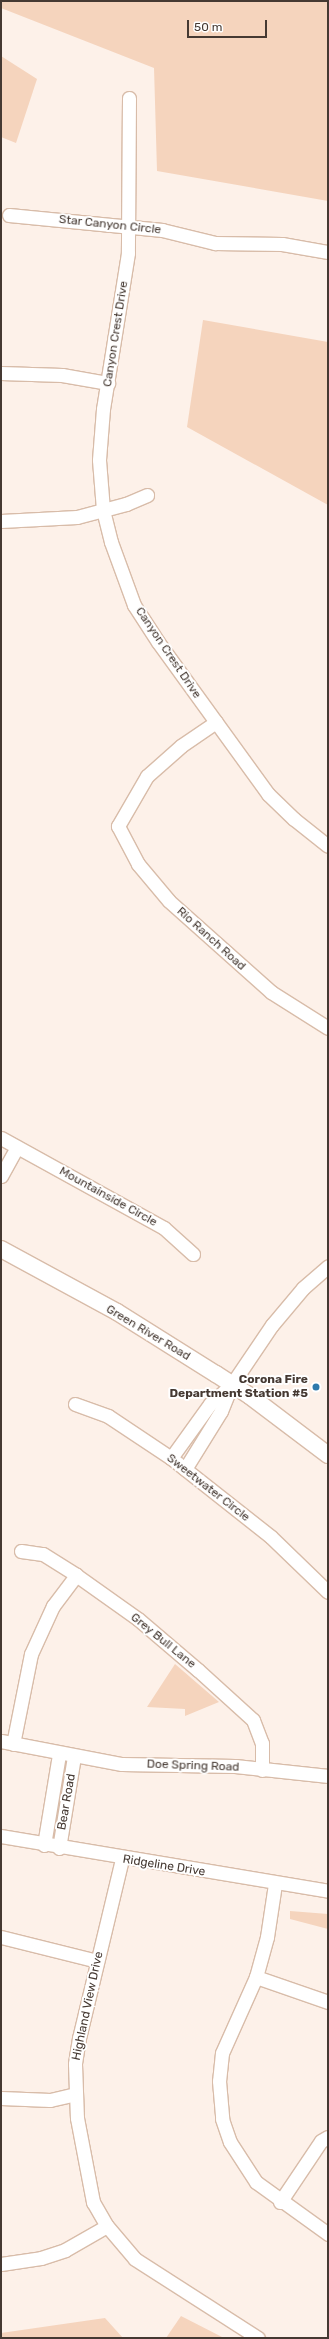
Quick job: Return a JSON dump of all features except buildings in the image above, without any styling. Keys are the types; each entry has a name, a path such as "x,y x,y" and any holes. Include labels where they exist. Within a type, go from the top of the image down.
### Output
{"main road":[{"name":"Green River Road","path":"1,1249 117,1312 232,1384 328,1455"}],"street":[{"name":"Canyon Crest Drive","path":"129,98 128,227 125,283 108,383 99,460 103,510 111,542 134,605 216,722 268,794 294,819 326,841"},
{"name":"Star Canyon Circle","path":"9,215 162,230 215,243 282,244 328,252"},
{"path":"1,373 62,375 108,383"},
{"path":"1,521 77,517 126,504 147,495"},
{"name":"Rio Ranch Road","path":"216,722 181,746 147,776 118,826 138,864 169,902 271,992 328,1028"},
{"name":"Mountainside Circle","path":"1,1138 164,1228 193,1254"},
{"path":"1,1176 17,1147"},
{"path":"171,1458 210,1404 232,1384 286,1307 328,1266"},
{"path":"185,1469 221,1411 232,1384"},
{"name":"Sweetwater Circle","path":"75,1404 108,1416 171,1458 271,1537 328,1592"},
{"name":"Grey Bull Lane","path":"21,1551 43,1554 76,1576 138,1619 198,1670 253,1720 262,1743 262,1770"},
{"path":"7,1742 31,1654 53,1606 76,1576"},
{"name":"Doe Spring Road","path":"7,1742 59,1754 122,1764 235,1766 328,1776"},
{"name":"Bear Road","path":"44,1845 59,1754"},
{"name":"Bear Road","path":"59,1848 74,1756"},
{"name":"Ridgeline Drive","path":"1,1836 122,1859 275,1884 328,1891"},
{"name":"Highland View Drive","path":"122,1859 79,2038 75,2094 84,2160 93,2202 107,2226 135,2259 258,2338"},
{"path":"275,1884 266,1937 256,1976 233,2023 222,2053 220,2100 222,2120 230,2142 256,2182 280,2202 328,2234"},
{"path":"1,1937 97,1961"},
{"path":"256,1976 328,2002"},
{"path":"1,2098 50,2100 75,2094"},
{"path":"280,2202 321,2141 328,2137"},
{"path":"1,2264 42,2258 65,2250 107,2226"}],"shaded area":[{"path":"1,1 328,1 328,201 157,171 154,68 1,8"},
{"path":"1,56 37,79 16,143 1,137"},
{"path":"203,320 328,342 328,505 187,427"},
{"path":"175,1664 219,1702 185,1716 185,1709 147,1707"},
{"path":"290,1911 328,1914 328,1929 290,1919"},
{"path":"181,2316 224,2338 166,2338"},
{"path":"105,2318 123,2338 1,2338 1,2333"}],"place":[{"name":"Corona Fire Department Station #5","path":"316,1387"}]}
